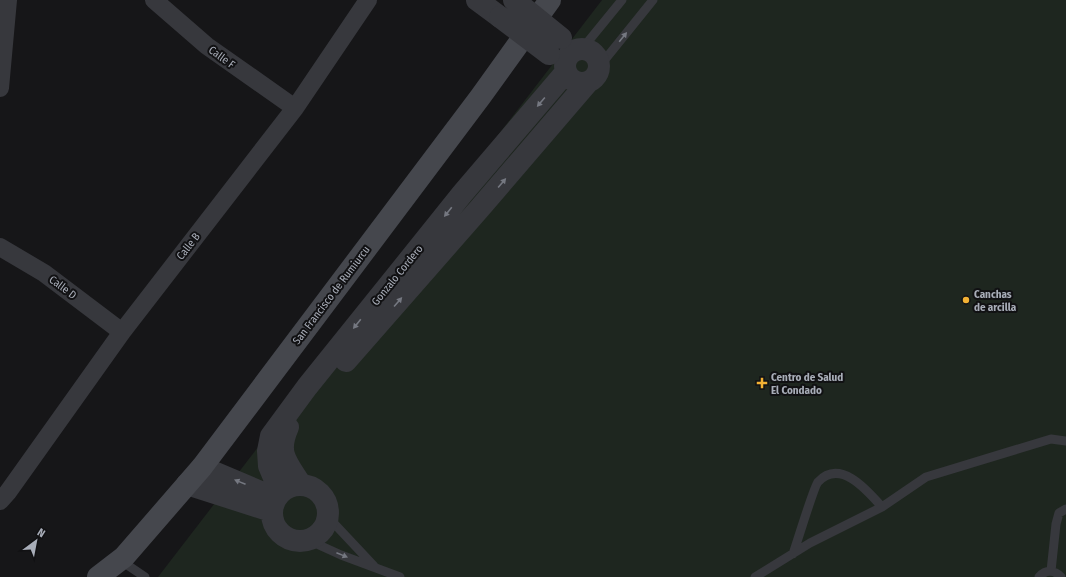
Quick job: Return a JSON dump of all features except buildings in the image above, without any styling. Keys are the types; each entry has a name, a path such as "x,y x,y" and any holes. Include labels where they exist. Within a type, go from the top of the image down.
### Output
{"main road":[{"name":"San Francisco de Rumiurcu","path":"98,577 120,560 202,467 481,96 550,0"}],"street":[{"name":"Calle F","path":"154,0 208,46 294,108"},
{"name":"Calle B","path":"3,493 122,332 294,108 368,0"},
{"path":"477,0 500,17 567,55 594,55 593,75 574,82 567,55 514,0"},
{"path":"0,88 9,1"},
{"name":"Gonzalo Cordero","path":"275,501 268,451 271,436 307,387 462,194 567,55"},
{"name":"Gonzalo Cordero","path":"301,485 282,452 283,438 289,426 480,208 593,75"},
{"path":"462,194 480,208"},
{"name":"Calle D","path":"0,247 44,273 122,332"},
{"path":"202,467 275,501"},
{"path":"187,484 275,501 301,485 312,488 321,495 327,505 328,517 324,527 318,535 308,540 297,541 287,538 278,532 273,522 275,501"}],"lane":[{"path":"567,55 622,0"},
{"path":"593,75 653,0"},
{"path":"754,577 847,523 882,507 926,477 1051,439 1066,440"},
{"path":"793,554 817,482 828,474 840,472 852,478 868,490 882,507"},
{"path":"1050,571 1055,543 1056,524 1059,513 1066,509"},
{"path":"328,517 376,568"},
{"path":"308,540 400,577"},
{"path":"120,560 145,577"},
{"path":"1039,577 1045,572 1050,571 1056,572 1061,577"}],"shaded area":[{"path":"602,0 1066,0 1066,577 158,577"}],"place":[{"name":"Canchas de arcilla","path":"966,300"},
{"name":"Centro de Salud El Condado","path":"762,383"}]}
